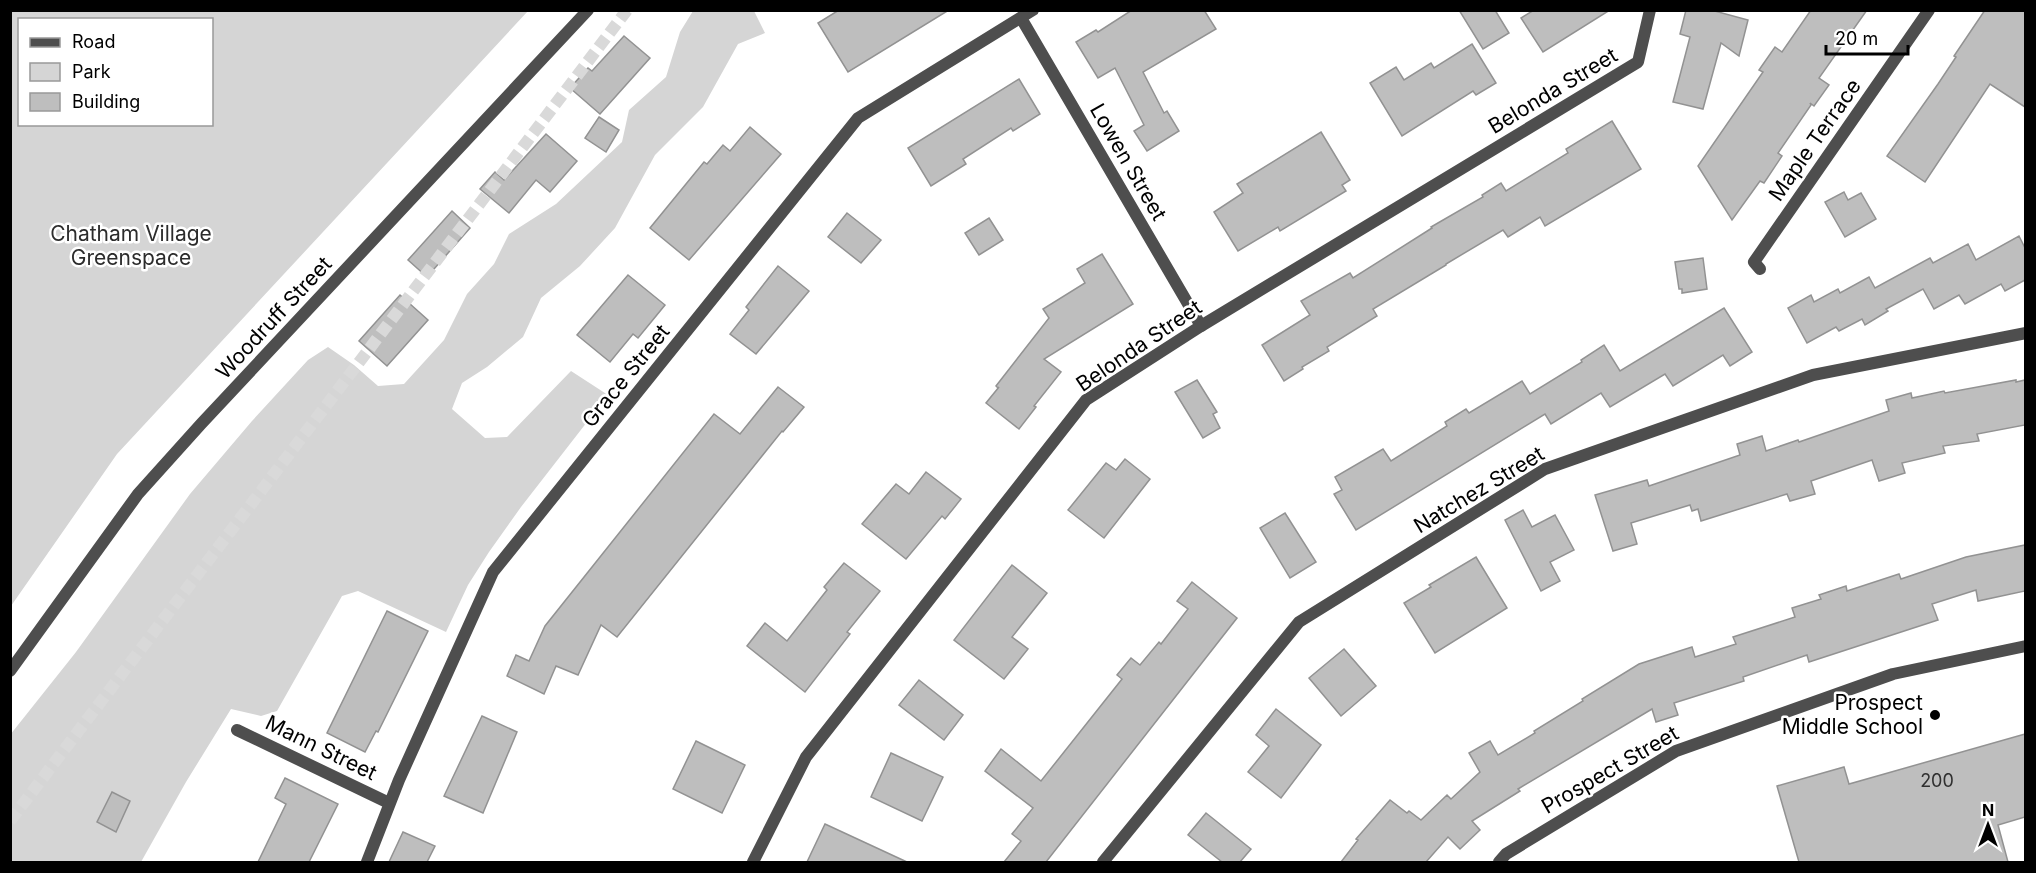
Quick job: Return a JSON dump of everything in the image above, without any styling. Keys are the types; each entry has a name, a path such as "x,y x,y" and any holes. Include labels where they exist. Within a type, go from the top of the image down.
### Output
{"street":[{"name":"Woodruff Street","path":"10,671 138,494 208,416 588,10"},
{"name":"Grace Street","path":"367,862 389,802 493,572 858,118 1033,10"},
{"name":"Belonda Street","path":"753,862 806,757 1086,400 1201,326 1638,62 1650,10"},
{"name":"Maple Terrace","path":"1757,266 1929,10"},
{"name":"Lowen Street","path":"1021,18 1201,326"},
{"name":"Natchez Street","path":"1103,862 1299,622 1545,470 1814,375 2025,333"},
{"name":"Prospect Street","path":"1498,862 1506,854 1676,751 1893,674 2025,646"},
{"name":"Mann Street","path":"237,730 389,802"}],"green space":[{"name":"Chatham Village Greenspace","path":"10,11 528,11 117,454 11,606"},
{"path":"693,11 754,11 765,33 738,44 703,107 655,155 615,228 580,266 541,298 523,337 487,367 462,383 452,409 485,438 507,437 571,371 608,395 489,552 468,585 446,632 358,591 342,596 277,711 261,716 231,709 141,862 11,862 10,735 76,652 190,494 308,360 328,347 378,386 404,384 444,340 467,294 494,264 509,234 556,204 622,142 629,110 666,77 680,32"}],"building":[{"path":"839,10 949,10 848,72 818,23"},
{"path":"1132,10 1204,10 1216,29 1143,72 1164,113 1167,111 1179,131 1147,151 1134,131 1144,125 1115,68 1098,78 1076,42 1096,30 1098,32"},
{"path":"1459,10 1495,10 1509,33 1483,49"},
{"path":"1534,10 1610,10 1543,52 1521,18"},
{"path":"1686,10 1711,10 1748,20 1739,56 1721,43 1703,109 1673,102 1690,37 1680,34"},
{"path":"1811,10 1867,10 1819,78 1829,85 1814,106 1810,103 1811,105 1778,153 1782,156 1764,183 1760,181 1732,220 1698,166 1763,72 1759,70 1775,47 1782,52"},
{"path":"1985,10 2025,10 2025,107 1990,84 1925,182 1887,156 1938,84"},
{"path":"624,36 650,58 600,114 570,88 588,68 592,71"},
{"path":"1472,44 1496,83 1476,95 1473,91 1402,136 1370,83 1396,67 1404,80 1431,63 1434,68"},
{"path":"1019,79 1040,114 1013,131 1011,128 963,159 966,164 931,186 908,148"},
{"path":"599,117 619,130 606,152 585,138"},
{"path":"1612,121 1641,169 1545,226 1540,217 1508,237 1503,230 1373,309 1377,316 1327,347 1329,351 1284,381 1262,345 1310,315 1301,301 1350,273 1353,278 1431,227 1483,197 1482,195 1501,183 1506,191 1568,153 1566,149"},
{"path":"750,127 781,154 689,260 650,228 704,162 707,164 723,145 730,151"},
{"path":"1321,132 1350,180 1342,185 1346,191 1280,231 1278,227 1238,251 1214,212 1243,193 1237,184"},
{"path":"546,134 577,161 550,192 536,180 509,213 480,189 495,172 504,180"},
{"path":"1844,192 1848,200 1861,193 1876,219 1845,237 1825,202"},
{"path":"452,211 470,228 427,277 408,260"},
{"path":"847,213 881,240 861,263 828,237"},
{"path":"989,218 1003,240 979,255 965,233"},
{"path":"2019,236 2025,248 2025,280 2005,291 2001,284 1965,304 1959,295 1934,309 1923,289 1886,309 1888,311 1865,325 1862,319 1839,331 1836,327 1807,343 1788,308 1811,295 1814,302 1838,289 1840,293 1869,277 1875,288 1930,258 1933,263 1968,244 1976,260"},
{"path":"1102,254 1133,304 1044,359 1061,372 1019,429 986,403 999,387 996,386 1049,318 1043,309 1085,283 1077,269"},
{"path":"1703,258 1707,289 1682,293 1682,289 1679,289 1675,262"},
{"path":"778,266 809,291 756,354 730,334 749,310 746,307"},
{"path":"628,275 665,305 638,338 633,334 610,362 577,335"},
{"path":"400,295 428,320 387,366 359,341"},
{"path":"1724,308 1752,352 1730,366 1723,355 1673,386 1665,374 1610,407 1601,393 1551,424 1545,414 1356,530 1334,494 1342,490 1335,477 1383,449 1391,461 1447,426 1445,422 1466,409 1469,413 1522,381 1530,394 1582,362 1581,360 1604,345 1620,371"},
{"path":"1197,380 1217,412 1213,414 1220,428 1203,438 1175,392"},
{"path":"2016,380 2016,382 2025,380 2025,425 1977,434 1979,441 1943,446 1945,453 1902,463 1905,473 1879,481 1872,460 1811,481 1815,494 1790,501 1787,494 1701,521 1698,509 1692,511 1690,505 1631,523 1637,544 1613,551 1595,495 1647,480 1649,486 1740,455 1737,444 1762,436 1766,451 1798,440 1799,442 1889,411 1886,400 1911,393 1912,398"},
{"path":"778,387 804,407 782,431 617,637 601,625 578,675 556,666 544,694 507,676 516,655 529,661 545,626 714,414 740,434"},
{"path":"1125,459 1150,479 1104,538 1068,510 1106,463 1116,470"},
{"path":"926,472 961,499 945,519 942,516 906,559 862,524 896,484 909,494"},
{"path":"1523,510 1532,527 1555,515 1574,550 1550,562 1560,581 1541,591 1505,520"},
{"path":"1285,513 1316,562 1290,578 1260,528"},
{"path":"2025,545 2025,591 1978,601 1976,590 1932,604 1938,620 1809,662 1807,655 1743,677 1744,681 1674,703 1678,715 1656,722 1652,709 1518,789 1520,791 1472,821 1480,830 1460,849 1448,837 1426,862 1341,862 1358,840 1356,839 1390,800 1421,820 1447,795 1451,799 1480,772 1469,753 1490,741 1498,755 1639,664 1692,647 1695,657 1736,644 1733,637 1795,617 1792,608 1821,599 1819,595 1846,586 1847,591 1899,574 1901,579 1966,557"},
{"path":"1476,557 1507,608 1435,653 1404,603"},
{"path":"844,563 880,591 847,632 850,634 805,692 747,646 765,623 787,641 827,590 824,587"},
{"path":"1012,565 1047,593 1012,637 1028,649 1004,679 954,640"},
{"path":"1192,582 1237,618 1046,862 1004,862 1021,841 1012,834 1033,808 985,771 1001,749 1041,781 1122,679 1117,675 1131,658 1140,665 1159,642 1161,644 1188,609 1177,601"},
{"path":"387,611 428,631 378,732 376,731 365,752 327,733"},
{"path":"1344,649 1376,686 1341,716 1309,678"},
{"path":"919,680 963,715 944,740 899,705"},
{"path":"1276,709 1321,745 1281,798 1248,772 1269,746 1256,735"},
{"path":"482,716 517,732 483,813 444,796"},
{"path":"2025,734 2025,817 1998,825 2008,862 1799,862 1777,786 1844,767 1849,784"},
{"path":"696,741 745,765 722,813 673,789"},
{"path":"891,753 943,777 922,821 871,797"},
{"path":"285,778 338,804 309,862 258,862 286,804 275,798"},
{"path":"112,792 130,801 116,832 97,822"},
{"path":"1206,813 1251,849 1240,862 1222,862 1188,835"},
{"path":"825,824 907,862 807,862"},
{"path":"403,832 435,846 427,862 389,862"}],"tunnel":[{"path":"10,821 627,10"}],"place":[{"name":"Prospect Middle School","path":"1935,715"}]}
